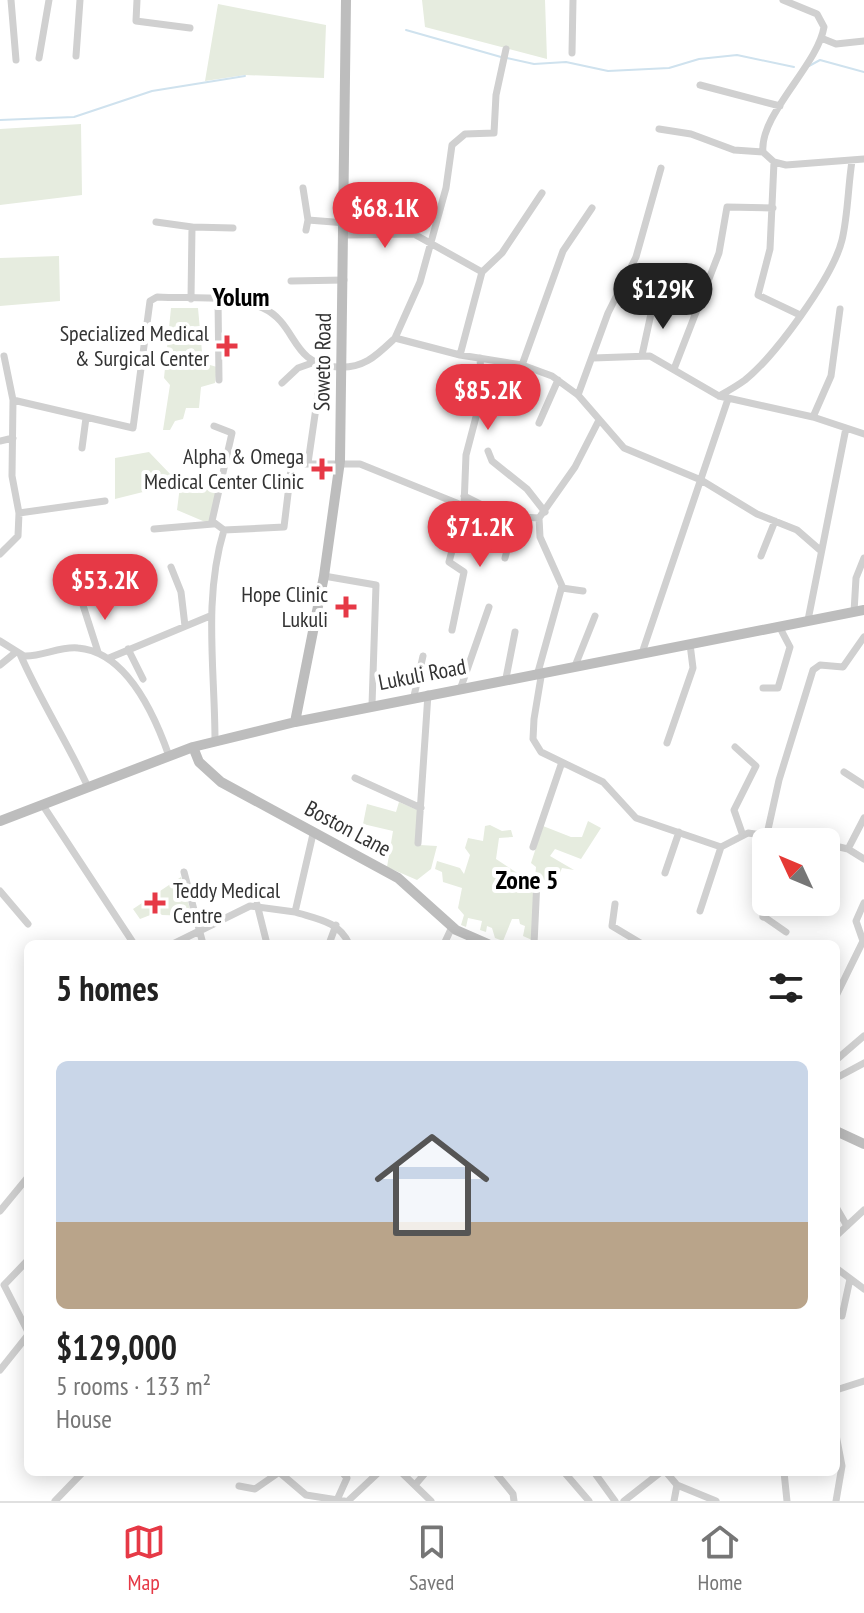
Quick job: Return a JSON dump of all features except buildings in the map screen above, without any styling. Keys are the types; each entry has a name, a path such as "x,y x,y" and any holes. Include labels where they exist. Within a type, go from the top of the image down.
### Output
{"street":[{"path":"11,0 16,60"},
{"path":"39,58 49,0"},
{"path":"76,56 80,0"},
{"path":"137,0 136,21 190,28"},
{"name":"Soweto Road","path":"295,722 324,576 340,461 346,229 343,41 346,0"},
{"path":"572,53 573,0"},
{"path":"763,152 764,139 780,106 821,38 824,27 821,17 783,0"},
{"path":"821,38 836,44 864,41"},
{"path":"282,383 298,368 312,363 342,368 370,361 395,338 420,282 446,188 452,145 465,134 491,134 495,129 496,95 506,49"},
{"path":"700,85 780,106"},
{"path":"659,129 691,134 734,150 763,152 774,162 786,165 864,159"},
{"path":"719,396 748,377 800,315 839,250 852,161"},
{"path":"774,162 770,249 758,295 800,315"},
{"path":"578,395 611,305 636,257 661,168"},
{"path":"303,188 308,220 306,230"},
{"path":"460,355 482,272 502,253 542,193"},
{"path":"674,369 719,253 727,207 773,208"},
{"path":"522,365 563,251 592,208"},
{"path":"308,220 346,229 414,234 482,272"},
{"path":"156,222 233,228"},
{"path":"191,299 192,227"},
{"path":"291,281 344,280"},
{"path":"0,395 133,428 150,301 157,297 243,302 268,311 312,363"},
{"path":"218,300 219,380"},
{"path":"642,355 654,300"},
{"path":"813,417 833,368 840,309"},
{"path":"395,338 460,355 522,365 558,380 578,395 598,422 624,448 701,480 801,532 820,550"},
{"path":"593,358 642,355 674,369 719,396 813,417 864,434"},
{"path":"0,554 18,536 19,513 12,476 12,398 4,356"},
{"path":"452,630 464,572 449,562 464,506 466,455 482,394 480,358"},
{"path":"539,423 558,380"},
{"path":"308,463 318,394"},
{"path":"642,653 728,399"},
{"path":"82,448 86,418"},
{"path":"598,422 575,467 542,515 540,537 562,588 540,672 533,739 541,752 561,765 603,782 636,818 721,847"},
{"path":"213,524 232,433 214,426"},
{"path":"808,620 846,428"},
{"path":"0,441 13,438"},
{"path":"488,451 492,461 527,489 542,515"},
{"path":"154,529 213,524 224,530 282,529 291,469 296,464 308,463 340,461 360,464 464,506"},
{"path":"464,496 515,519 542,515"},
{"path":"19,513 105,501"},
{"path":"505,558 515,519"},
{"path":"761,556 775,521"},
{"path":"215,741 210,616 216,586 216,561 224,530"},
{"path":"859,611 856,578 864,558"},
{"path":"171,567 181,592 185,626"},
{"path":"324,576 373,582 377,587 372,705"},
{"path":"562,588 583,591"},
{"path":"80,596 98,652"},
{"path":"461,687 489,607"},
{"name":"Lukuli Road","path":"0,821 87,785 215,741 428,693 859,611"},
{"path":"109,658 210,616"},
{"path":"575,666 595,616"},
{"path":"763,688 778,688 790,647 779,626"},
{"path":"506,678 515,632"},
{"path":"768,828 779,780 813,670 820,665 843,667 864,637"},
{"path":"0,641 28,656 77,647 109,658 157,723 169,756"},
{"path":"667,743 693,668 690,644"},
{"path":"128,649 143,679"},
{"path":"0,665 18,653"},
{"path":"18,653 45,710 68,743 87,785"},
{"path":"414,696 423,656"},
{"path":"418,843 428,693"},
{"name":"Boston Lane","path":"193,747 199,762 221,782 398,878 452,927 480,940"},
{"path":"735,747 756,766 734,810 742,833"},
{"path":"533,847 561,765"},
{"path":"844,772 864,785"},
{"path":"355,778 421,808"},
{"path":"42,804 131,940"},
{"path":"848,849 864,818"},
{"path":"665,873 679,832"},
{"path":"700,911 721,847 742,833 752,833"},
{"path":"295,912 313,834"},
{"path":"840,847 864,859"},
{"path":"184,872 202,940"},
{"path":"534,940 537,880"},
{"path":"0,891 28,924"},
{"path":"840,985 863,941 856,921 864,903"},
{"path":"257,904 266,940"},
{"path":"180,940 257,904 336,925 346,940"},
{"path":"615,904 612,926 635,940"},
{"path":"764,916 786,932"},
{"path":"330,940 336,925"},
{"path":"446,940 452,927"},
{"path":"840,1057 864,1036"},
{"path":"840,1075 864,1063"},
{"path":"840,1133 864,1144"},
{"path":"0,1211 24,1182"},
{"path":"840,1232 864,1210"},
{"path":"840,1214 847,1226"},
{"path":"24,1264 4,1285 24,1325"},
{"path":"840,1271 864,1289"},
{"path":"842,1316 850,1279"},
{"path":"0,1370 24,1338"},
{"path":"840,1389 864,1381"},
{"path":"836,1501 842,1466 840,1456"},
{"path":"55,1501 79,1476"},
{"path":"239,1486 255,1489 274,1476"},
{"path":"282,1476 297,1491 346,1501 374,1476"},
{"path":"337,1500 345,1476"},
{"path":"405,1476 431,1501"},
{"path":"415,1485 423,1476"},
{"path":"498,1476 513,1494 514,1501"},
{"path":"567,1476 589,1501"},
{"path":"597,1476 615,1501"},
{"path":"624,1501 658,1476"},
{"path":"667,1476 677,1485 716,1501"},
{"path":"784,1476 787,1501"},
{"path":"674,1501 677,1485"},
{"path":"291,1501 297,1491"}],"shaded area":[{"path":"422,0 545,0 547,59 425,27"},
{"path":"218,4 326,25 324,78 245,75 205,81"},
{"path":"81,124 82,195 0,205 0,129"},
{"path":"59,256 60,301 0,306 0,258"},
{"path":"171,308 198,308 203,363 217,367 215,383 201,387 199,408 186,408 183,419 175,421 170,430 163,430 170,385 164,378"},
{"path":"149,452 172,476 144,479 143,492 115,499 115,458"},
{"path":"181,478 222,478 210,524 177,510"},
{"path":"399,802 420,811 420,845 437,846 431,869 417,880 387,867 393,831 363,824 367,804 396,812"},
{"path":"588,821 601,828 581,859 555,849 550,856 574,870 562,868 556,882 535,878 536,867 531,863 543,826 571,837 582,837"},
{"path":"485,826 511,830 513,837 499,838 496,859 534,884 532,940 523,936 525,926 520,924 519,919 512,919 503,940 495,938 492,928 487,926 486,932 480,930 482,921 468,918 466,927 461,925 464,915 458,908 462,888 443,882 442,872 435,869 437,861 460,868 464,874 470,855 465,848 468,838 483,841"},
{"path":"181,877 192,916 162,915 158,912 140,919 133,909"}],"waterway":[{"path":"406,30 501,57"},
{"path":"507,58 534,64 566,62 608,71 669,68 699,59 737,55 794,67"},
{"path":"809,66 820,60 864,72"},
{"path":"0,120 74,117 152,91 245,76"}],"place":[{"name":"Specialized Medical & Surgical Center","path":"227,346"},
{"name":"Alpha & Omega Medical Center Clinic","path":"322,469"},
{"name":"Hope Clinic Lukuli","path":"346,607"},
{"name":"Teddy Medical Centre","path":"155,903"}],"district":[{"name":"Yolum","path":"241,296"},
{"name":"Zone 5","path":"527,879"}]}
